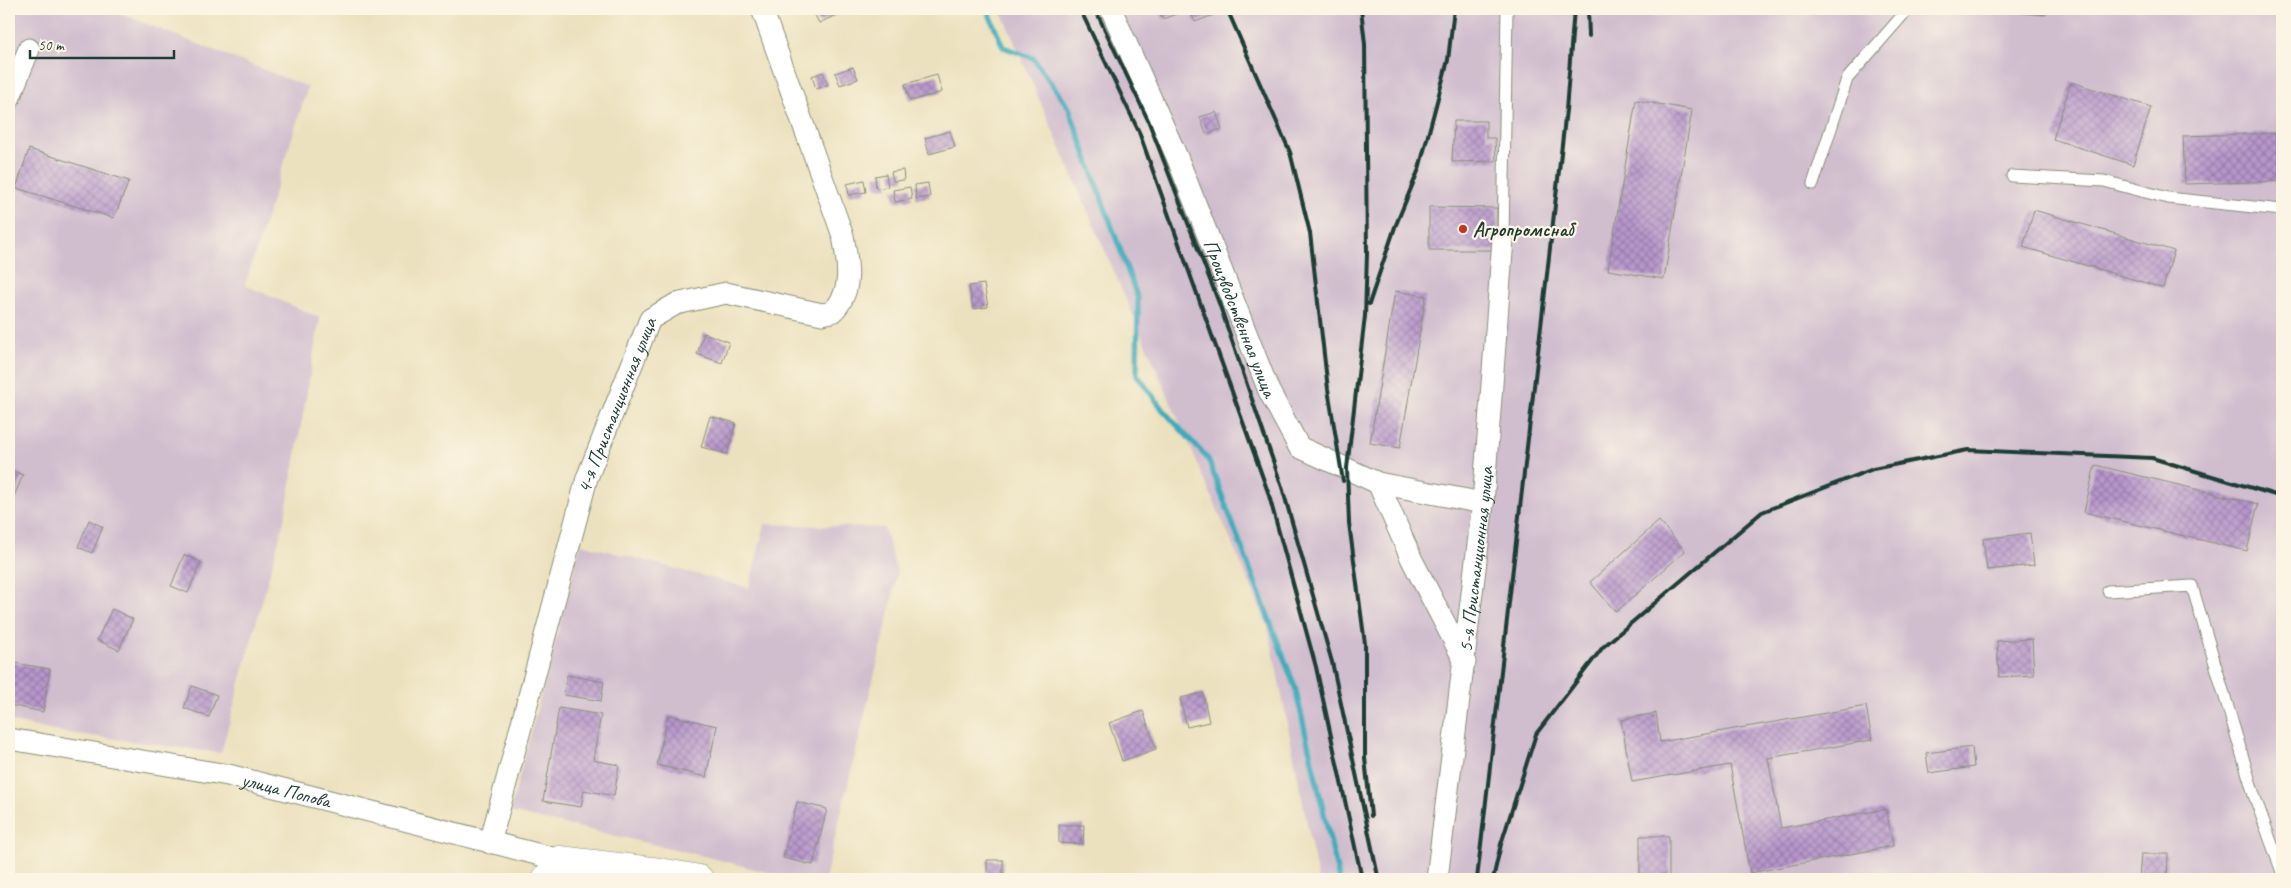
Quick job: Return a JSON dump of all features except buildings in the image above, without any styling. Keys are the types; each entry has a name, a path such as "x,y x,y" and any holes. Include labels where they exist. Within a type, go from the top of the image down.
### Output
{"street":[{"name":"4-я Пристанционная улица","path":"490,843 587,478 650,319 676,304 726,293 822,314 832,312 843,298 848,270 843,236 762,9"},
{"name":"Производственная улица","path":"1112,9 1177,158 1269,391 1300,447 1378,483 1483,503"},
{"path":"9,99 30,49"},
{"name":"5-я Пристанционная улица","path":"1437,879 1483,503 1504,238"},
{"path":"1378,483 1412,560 1465,662"},
{"name":"улица Попова","path":"9,739 228,775 490,843 553,870"},
{"path":"553,870 699,879"}],"lane":[{"path":"1504,238 1507,9"},
{"path":"1812,184 1847,79 1908,9"},
{"path":"2012,176 2104,181 2168,198 2282,210"},
{"path":"2108,591 2192,586 2254,795 2282,872"}],"shaded area":[{"path":"9,9 108,9 308,87 245,285 320,318 285,517 221,753 54,731 9,721"},
{"path":"1000,9 2282,9 2282,879 1318,879 1268,626"},
{"path":"765,524 884,528 897,572 890,611 825,879 795,879 687,852 510,812 581,544 749,588"}],"waterway":[{"path":"987,9 1003,47 1033,58 1069,108 1138,299 1137,375 1163,410 1208,459 1295,687 1339,879"}],"railway":[{"path":"1080,9 1139,132 1268,492 1316,667 1362,879"},
{"path":"1095,9 1148,120 1219,303 1282,487 1332,662 1378,876"},
{"path":"1227,9 1290,152 1310,233 1328,389 1343,481"},
{"path":"1361,9 1365,44 1367,254 1365,316 1347,468 1349,523 1365,644 1365,758 1371,816"},
{"path":"1369,304 1395,227 1419,169 1448,60 1454,9"},
{"path":"1477,879 1566,110 1574,9"},
{"path":"1588,9 1589,36"},
{"path":"1493,879 1501,844 1536,734 1603,647 1762,512 1873,469 1968,450 2152,458 2282,497"}],"place":[{"name":"Агропромснаб","path":"1463,229"}]}
